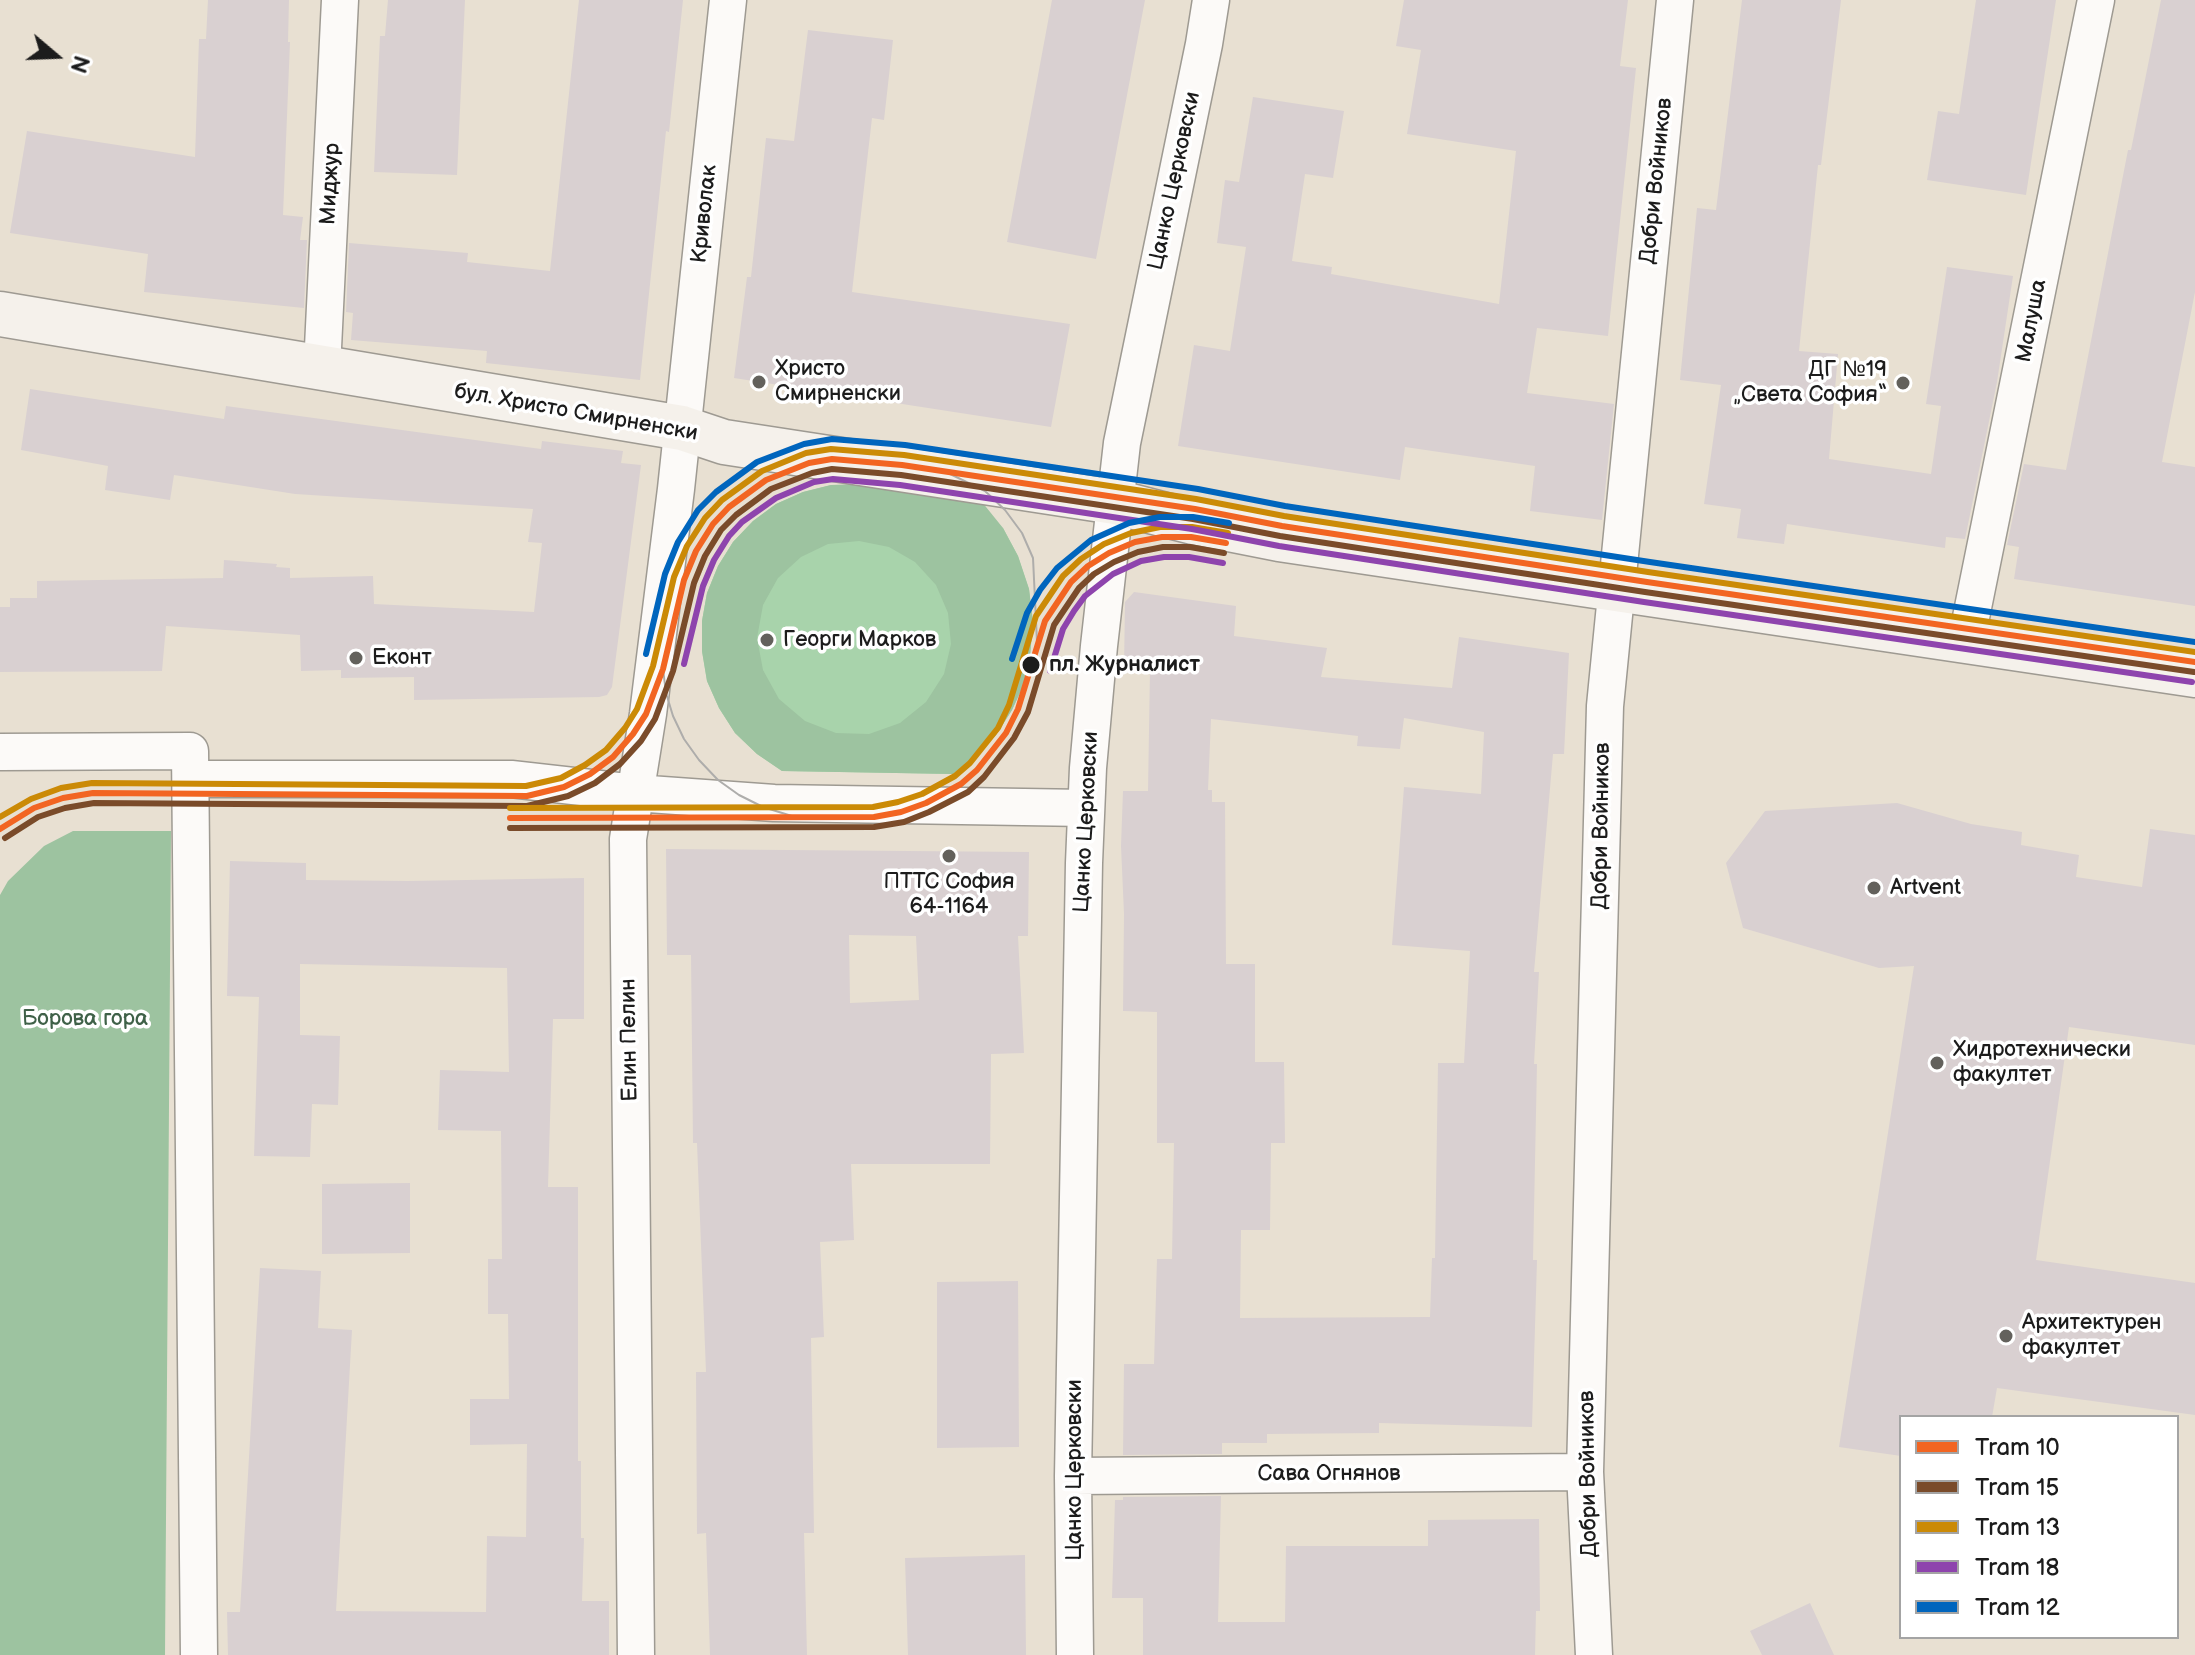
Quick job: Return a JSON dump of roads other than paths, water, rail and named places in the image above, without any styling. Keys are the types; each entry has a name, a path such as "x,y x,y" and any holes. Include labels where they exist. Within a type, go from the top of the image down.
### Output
{"street":[{"name":"Миджур","path":"322,368 340,0"},
{"name":"Криволак","path":"682,428 728,0"},
{"name":"Цанко Церковски","path":"1075,1655 1073,1476 1086,808 1099,646 1122,443 1211,0"},
{"name":"Добри Войников","path":"1594,1655 1585,1472 1605,706 1675,0"},
{"name":"Малуша","path":"1966,642 2096,0"},
{"name":"бул. Христо Смирненски","path":"0,314 682,428 724,442 1115,502 1279,539 2195,675"},
{"name":"Елин Пелин","path":"636,1655 628,839 648,714 682,428"},
{"path":"0,752 190,751 199,1655"},
{"path":"191,779 511,779 635,793 774,803 1086,808"},
{"name":"Сава Огнянов","path":"1073,1476 1585,1472"}],"tram line":[{"name":"12","path":"646,654 665,574 678,542 698,510 716,492 757,462 804,444 832,439 905,445 1650,562 2195,642"},
{"name":"13","path":"0,817 31,799 61,788 92,783 526,786 561,778 606,750 637,709 653,666 674,577 687,546 705,518 722,500 762,471 806,453 831,449 904,455 1648,572 2195,652"},
{"name":"10","path":"0,829 34,808 63,798 93,793 527,796 564,787 590,774 613,757 646,714 663,669 684,580 696,551 713,524 729,507 766,480 809,463 832,459 902,465 1647,582 2195,662"},
{"name":"15","path":"5,838 38,817 94,803 527,806 568,796 595,783 620,764 641,741 655,719 673,671 694,583 705,556 721,530 771,489 812,473 832,469 901,475 1645,592 2194,672"},
{"path":"946,472 985,491 1005,510 1022,533 1033,558 1037,642"},
{"name":"18","path":"684,664 703,586 729,536 742,522 776,498 814,482 833,479 900,485 1644,602 2192,682"},
{"name":"12","path":"1012,659 1027,613 1040,590 1057,568 1091,540 1129,523 1160,517 1193,517 1229,523"},
{"name":"13","path":"510,808 873,807 922,794 955,776 970,763 998,728 1009,705 1036,616 1063,576 1081,559 1104,544 1131,533 1160,527 1192,527 1228,533"},
{"name":"10","path":"510,818 874,817 926,803 961,784 977,770 1006,733 1018,709 1045,621 1071,582 1088,566 1135,542 1162,537 1191,537 1226,543"},
{"name":"15","path":"510,828 874,827 904,822 968,792 984,777 1014,738 1028,712 1054,625 1079,588 1094,574 1138,552 1163,547 1190,547 1224,553"},
{"name":"18","path":"1050,671 1063,629 1074,611 1085,596 1113,574 1141,561 1164,557 1189,557 1223,563"},
{"path":"663,669 673,716 699,760 718,780 739,795 795,817"}],"place":[{"name":"Христо Смирненски","path":"759,382"},
{"name":"ДГ №19 „Света София“","path":"1903,383"},
{"name":"Георги Марков","path":"767,640"},
{"name":"Еконт","path":"356,658"},
{"name":"пл. Журналист","path":"1031,665"},
{"name":"ПТТС София 64-1164","path":"949,856"},
{"name":"Artvent","path":"1874,888"},
{"name":"Хидротехнически факултет","path":"1937,1063"},
{"name":"Архитектурен факултет","path":"2006,1336"}],"park label":[{"name":"Борова гора","path":"85,1019"}]}
